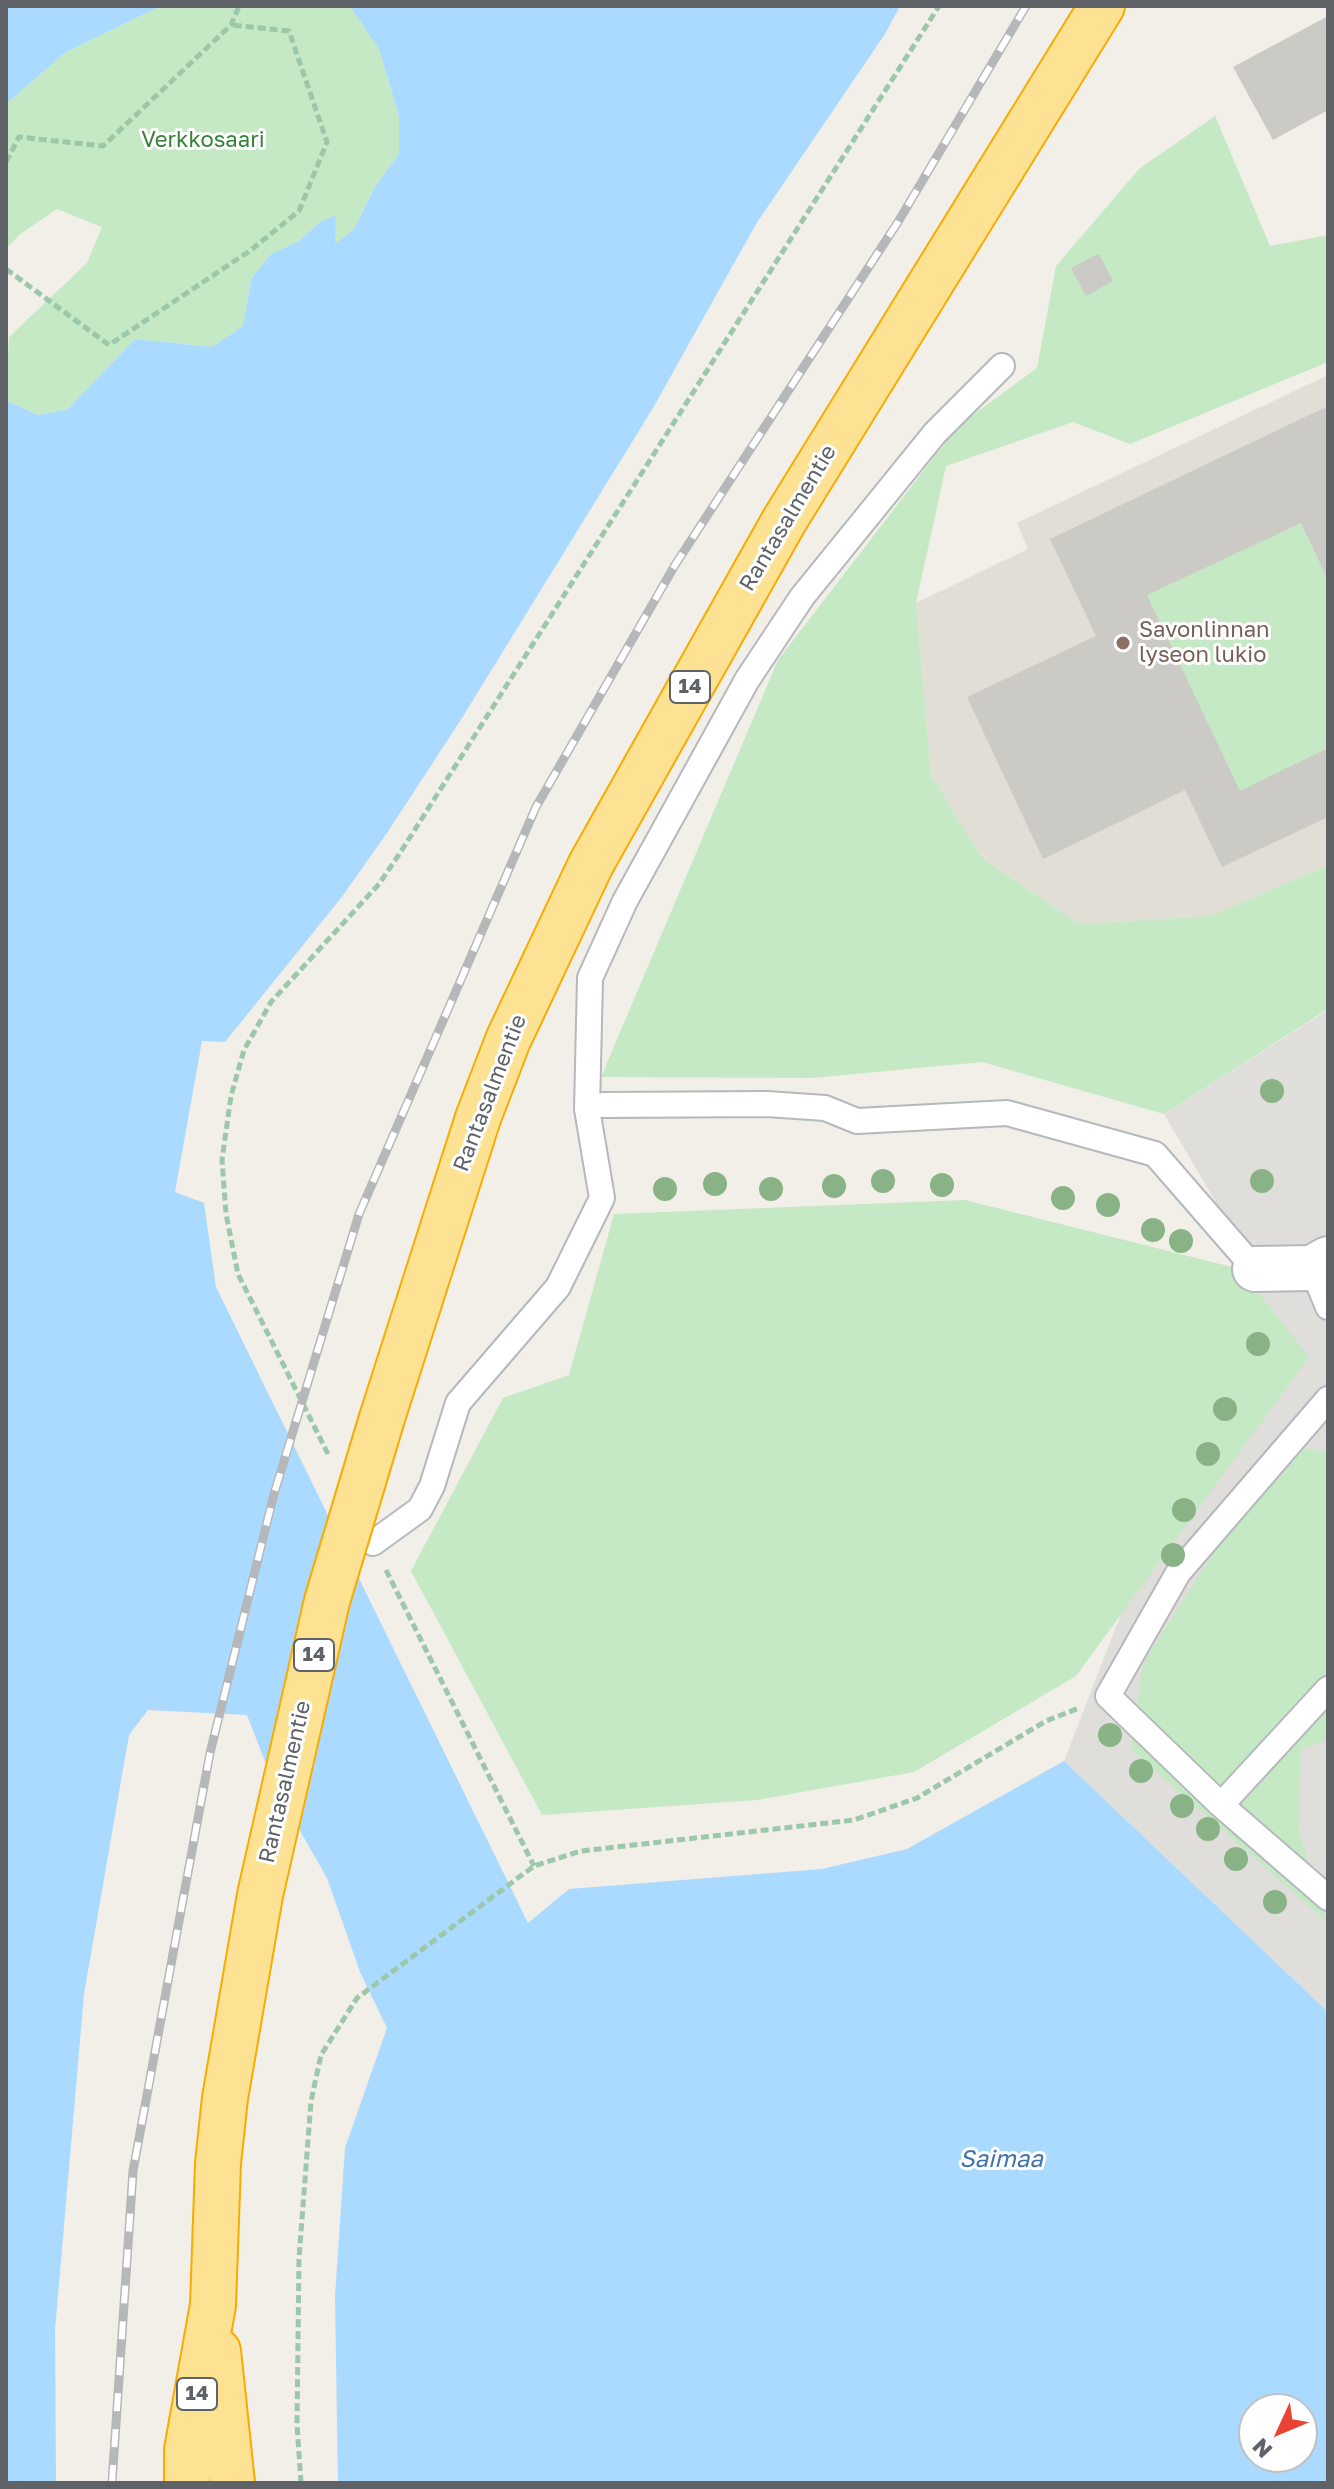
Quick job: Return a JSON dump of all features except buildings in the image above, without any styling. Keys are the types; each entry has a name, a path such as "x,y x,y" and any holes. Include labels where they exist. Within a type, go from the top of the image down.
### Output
{"highway":[{"name":"Rantasalmentie","path":"232,2483 213,2305 218,2163 225,2098 260,1895 327,1601 478,1118 508,1040 591,864 784,521 1102,6"},
{"name":"Rantasalmentie","path":"187,2483 187,2450 213,2305"}],"street":[{"path":"1255,1269 1323,1278"}],"lane":[{"path":"373,1543 420,1509 432,1486 458,1403 558,1287 602,1198 587,1109 590,978 625,901 747,680 802,597 935,433 1002,366"},
{"path":"603,1105 767,1104 825,1108 857,1121 1007,1113 1155,1154 1255,1269"},
{"path":"1328,1399 1178,1573 1108,1696 1221,1805 1328,1898"},
{"path":"1221,1805 1328,1689"}],"path":[{"path":"6,162 19,137 103,146 231,25 239,6"},
{"path":"330,1458 238,1274 226,1214 222,1160 231,1096 244,1050 271,1002 379,884 398,856 939,6"},
{"path":"6,269 109,345 251,250 299,211 327,142 289,31 231,25"},
{"path":"373,1543 534,1866"},
{"path":"301,2483 297,2425 299,2258 311,2101 321,2055 357,1998 534,1866 581,1851 854,1820 917,1798 1046,1721 1108,1696"}],"shaded area":[{"name":"Savonlinnan lyseon lukio","path":"1328,375 1328,865 1211,916 1079,924 982,858 931,775 916,603 1028,549 1017,523"},
{"path":"1328,1010 1328,2012 1064,1761 1255,1269 1164,1114"}],"green space":[{"name":"Verkkosaari","path":"161,6 350,6 379,49 399,116 399,154 375,187 354,229 334,245 336,216 320,222 299,241 271,254 251,279 243,326 212,347 135,339 68,409 38,415 9,402 6,395 9,337 87,263 102,227 57,209 20,234 6,249 6,104 66,52"},
{"path":"1215,116 1270,246 1328,235 1328,362 1130,444 1073,422 946,466 916,603 931,775 982,858 1079,924 1211,916 1328,865 1328,1009 1164,1114 982,1062 812,1078 601,1077 778,660 958,426 1037,368 1056,266 1139,169"},
{"path":"1301,523 1328,580 1328,748 1240,791 1147,595"},
{"path":"965,1200 1240,1269 1309,1357 1076,1676 914,1772 757,1800 542,1815 411,1571 503,1398 569,1375 614,1214"},
{"path":"1304,1449 1328,1452 1328,1740 1301,1749 1299,1832 1327,1922 1131,1749 1143,1664 1213,1553"}],"water":[{"path":"6,6 161,6 66,52 6,104"},
{"name":"Saimaa","path":"350,6 900,6 885,34 756,224 653,408 462,718 387,833 341,898 225,1042 202,1041 175,1192 204,1203 216,1287 528,1923 569,1889 822,1869 907,1849 1064,1761 1328,2012 1328,2483 338,2483 335,2296 345,2148 387,2028 360,1972 327,1878 275,1787 247,1715 148,1710 129,1735 84,1994 55,2330 56,2483 6,2483 6,395 9,402 38,415 68,409 135,339 212,347 243,326 251,279 271,254 299,241 320,222 336,215 335,244 354,229 375,187 399,154 399,116 379,49"}],"railway":[{"path":"112,2483 133,2171 210,1753 274,1494 359,1214 536,807 675,565 898,222 1026,6"}],"place":[{"name":"Savonlinnan lyseon lukio","path":"1123,643"}]}
